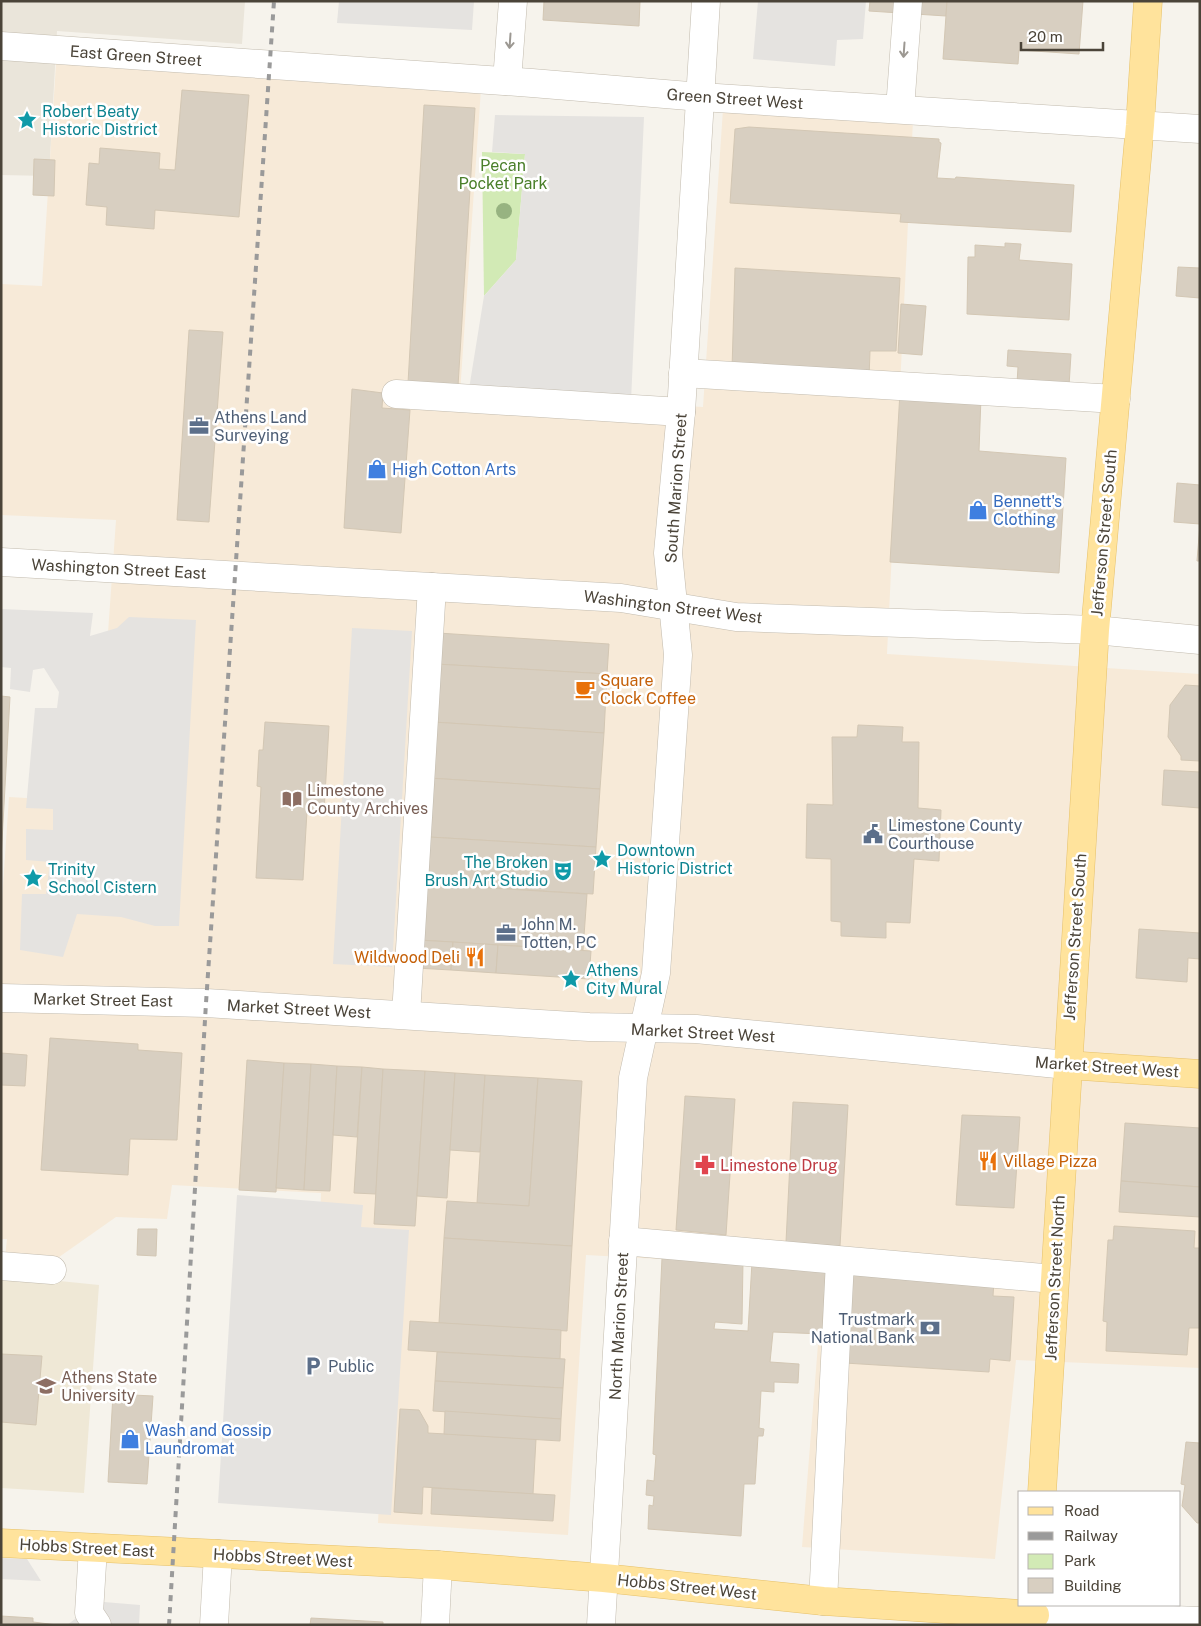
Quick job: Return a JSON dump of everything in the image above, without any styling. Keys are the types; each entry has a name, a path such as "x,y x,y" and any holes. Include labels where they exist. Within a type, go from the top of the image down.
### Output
{"main road":[{"name":"Jefferson Street South","path":"1067,1064 1095,630 1140,125 1148,1"},
{"name":"Market Street West","path":"1067,1064 1200,1074"},
{"name":"Jefferson Street North","path":"1042,1491 1067,1064"},
{"name":"Hobbs Street East","path":"1,1543 173,1553"},
{"name":"Hobbs Street West","path":"173,1553 438,1565 604,1578 823,1601 1035,1615"}],"street":[{"path":"507,82 513,1"},
{"name":"South Marion Street","path":"643,1028 656,973 678,655 668,553 681,412 706,1"},
{"path":"900,110 908,1"},
{"name":"East Green Street","path":"1,46 270,66"},
{"name":"Green Street West","path":"270,66 701,97 1200,128"},
{"path":"683,374 1116,399"},
{"path":"396,394 681,412"},
{"name":"Washington Street East","path":"1,562 236,575"},
{"name":"Washington Street West","path":"236,575 621,598 736,617 1095,630 1200,640"},
{"path":"406,1015 432,587"},
{"name":"Market Street East","path":"1,998 206,1003"},
{"name":"Market Street West","path":"206,1003 643,1028 696,1029 1067,1064"},
{"name":"North Marion Street","path":"601,1625 633,1078 643,1028"},
{"path":"624,1241 1054,1279"},
{"path":"823,1601 840,1261"},
{"path":"1,1266 52,1270"},
{"path":"93,1548 89,1613 97,1625"},
{"path":"214,1625 218,1554"},
{"path":"435,1625 438,1565"},
{"name":"Hobbs Street West","path":"1035,1615 1200,1621"}],"shaded area":[{"name":"Robert Beaty Historic District","path":"1,1 245,1 242,44 57,31 49,176 1,175"},
{"path":"339,1 474,1 472,30 337,23"},
{"path":"758,1 866,1 863,39 837,40 835,66 753,59"},
{"name":"Downtown Historic District","path":"56,64 481,89 460,393 703,407 723,109 913,120 887,654 1200,674 1200,1368 1016,1360 995,1559 802,1547 824,1268 586,1255 568,1535 378,1523 387,1320 317,1312 321,1193 172,1185 167,1219 116,1217 52,1262 5,1258 7,1239 1,1239 1,915 9,797 96,802 116,520 1,515 1,284 42,286"},
{"path":"495,115 644,117 631,401 469,389 484,296 516,260 525,154 492,152"},
{"path":"1,609 93,613 90,636 117,628 129,617 196,620 179,926 155,926 121,917 77,914 63,957 20,950 22,894 46,894 50,862 26,860 26,829 53,830 53,809 26,808 35,708 57,708 59,692 44,668 33,670 30,692 10,689 11,668 1,667"},
{"path":"352,628 412,631 392,967 333,964"},
{"name":"Public","path":"237,1195 363,1205 361,1227 409,1230 391,1515 218,1503"},
{"name":"Athens State University","path":"1,1275 99,1285 84,1493 1,1488"},
{"path":"1,1558 27,1559 41,1581 1,1579"},
{"path":"80,1600 140,1605 139,1625 67,1625 75,1619"}],"green space":[{"name":"Pecan Pocket Park","path":"482,152 525,154 516,260 484,296"}],"building":[{"path":"544,1 640,1 639,26 543,20"},
{"path":"870,1 947,1 946,16 869,11"},
{"path":"947,1 1083,1 1079,54 1019,50 1018,64 943,59"},
{"path":"182,90 249,95 239,217 155,210 154,229 106,225 107,207 86,205 89,163 99,164 100,148 160,153 159,169 175,170"},
{"path":"424,105 475,108 458,386 408,383"},
{"path":"749,127 939,139 941,143 937,178 955,179 956,177 1074,185 1071,232 900,222 901,214 730,203 735,129"},
{"path":"34,159 55,160 54,196 33,195"},
{"path":"1005,243 1021,244 1019,260 1072,264 1069,320 967,314 968,257 975,257 975,245 1005,247"},
{"path":"1178,267 1200,268 1200,298 1176,296"},
{"path":"735,268 900,278 896,351 870,351 869,379 732,369"},
{"path":"901,304 926,306 922,355 898,353"},
{"name":"Athens Land Surveying","path":"189,330 223,332 209,522 177,520"},
{"path":"1008,350 1071,354 1069,386 1017,383 1018,367 1007,366"},
{"name":"High Cotton Arts","path":"352,389 383,393 382,408 410,410 401,533 344,528"},
{"name":"Bennett's Clothing","path":"900,392 981,397 979,451 1066,458 1059,573 890,562"},
{"path":"1177,483 1200,485 1200,524 1174,522"},
{"path":"1200,524 1200,561 1197,561"},
{"path":"438,633 609,644 607,674 436,664"},
{"path":"436,664 607,674 604,733 433,722"},
{"path":"1185,685 1200,686 1200,761 1181,760 1181,756 1168,737 1170,705"},
{"path":"1,696 10,697 1,859"},
{"name":"Limestone County Archives","path":"265,722 329,726 324,812 307,811 303,880 256,878 261,787 257,786 259,750 263,750"},
{"path":"433,722 604,733 600,789 429,778"},
{"name":"Limestone County Courthouse","path":"858,725 903,727 902,742 919,742 918,808 941,810 939,861 914,859 910,923 886,922 886,938 841,936 841,922 831,921 831,859 806,858 807,804 833,805 832,737 857,737"},
{"path":"1164,770 1200,772 1200,808 1162,805"},
{"path":"429,778 600,789 596,847 429,837"},
{"path":"429,837 596,847 593,894 426,884"},
{"path":"426,884 587,894 583,950 418,940"},
{"path":"1139,929 1200,933 1200,959 1188,958 1187,982 1136,978"},
{"path":"418,940 453,942 451,970 416,968"},
{"name":"Wildwood Deli","path":"453,942 498,945 496,973 451,970"},
{"path":"498,945 591,951 589,979 496,973"},
{"path":"50,1038 138,1044 138,1050 182,1053 177,1140 130,1139 128,1175 41,1170"},
{"path":"1,1053 27,1055 25,1086 1,1085"},
{"path":"247,1060 284,1063 276,1192 239,1190"},
{"path":"284,1063 311,1064 304,1190 276,1188"},
{"path":"311,1064 337,1066 330,1191 304,1190"},
{"path":"337,1066 362,1067 357,1137 333,1135"},
{"path":"362,1067 383,1069 376,1194 354,1193"},
{"path":"383,1069 425,1071 415,1226 374,1224"},
{"path":"425,1071 455,1073 447,1198 417,1196"},
{"path":"455,1073 485,1075 480,1152 450,1150"},
{"path":"485,1075 538,1078 529,1206 477,1203"},
{"path":"538,1078 582,1081 572,1246 444,1238 447,1201 529,1206"},
{"name":"Limestone Drug","path":"685,1096 735,1099 726,1235 676,1230"},
{"path":"793,1102 848,1105 840,1246 786,1242"},
{"name":"Village Pizza","path":"962,1115 1020,1117 1014,1208 956,1205"},
{"path":"1125,1123 1200,1128 1200,1187 1121,1181"},
{"path":"1121,1181 1200,1187 1200,1217 1119,1212"},
{"path":"1114,1226 1195,1231 1194,1248 1200,1248 1200,1328 1189,1328 1187,1355 1106,1351 1107,1322 1103,1321 1108,1240 1113,1240"},
{"path":"138,1229 157,1229 156,1256 137,1255"},
{"path":"444,1238 572,1246 567,1331 439,1323"},
{"path":"662,1258 743,1261 742,1324 715,1322 714,1329 748,1331 752,1262 826,1267 822,1334 773,1332 770,1362 799,1364 798,1383 774,1382 774,1392 761,1391 759,1428 764,1429 763,1436 758,1436 755,1484 744,1484 741,1536 648,1529 649,1505 653,1506 654,1496 646,1495 647,1480 654,1481 656,1455 653,1454"},
{"name":"Trustmark National Bank","path":"851,1272 994,1281 993,1296 1014,1297 1010,1361 990,1359 989,1372 845,1363"},
{"path":"410,1321 561,1330 560,1359 408,1350"},
{"path":"437,1352 565,1359 563,1388 435,1381"},
{"path":"1,1354 42,1356 36,1425 1,1422"},
{"path":"435,1381 563,1388 561,1419 433,1411"},
{"name":"Wash and Gossip Laundromat","path":"113,1394 153,1396 147,1484 108,1482"},
{"path":"400,1409 419,1410 428,1426 428,1433 536,1439 533,1494 423,1487 422,1514 394,1512"},
{"path":"445,1411 561,1419 560,1441 444,1434"},
{"path":"1186,1442 1200,1443 1200,1523 1197,1523 1182,1506 1185,1485 1181,1484"},
{"path":"432,1488 555,1495 553,1521 431,1514"},
{"path":"1,1616 33,1618 33,1622 57,1625 1,1625"},
{"path":"311,1618 383,1622 383,1625 310,1625"}],"railway":[{"path":"169,1625 206,1003 274,1"}],"place":[{"name":"Robert Beaty Historic District","path":"27,120"},
{"name":"Athens Land Surveying","path":"199,426"},
{"name":"High Cotton Arts","path":"377,469"},
{"name":"Bennett's Clothing","path":"978,510"},
{"name":"Square Clock Coffee","path":"585,689"},
{"name":"Limestone County Archives","path":"292,799"},
{"name":"Limestone County Courthouse","path":"873,834"},
{"name":"Downtown Historic District","path":"602,859"},
{"name":"The Broken Brush Art Studio","path":"563,871"},
{"name":"Trinity School Cistern","path":"33,878"},
{"name":"John M. Totten, PC","path":"506,933"},
{"name":"Wildwood Deli","path":"475,957"},
{"name":"Athens City Mural","path":"571,979"},
{"name":"Village Pizza","path":"988,1161"},
{"name":"Limestone Drug","path":"705,1165"},
{"name":"Trustmark National Bank","path":"930,1328"},
{"name":"Public","path":"313,1366"},
{"name":"Athens State University","path":"46,1386"},
{"name":"Wash and Gossip Laundromat","path":"130,1439"}]}
